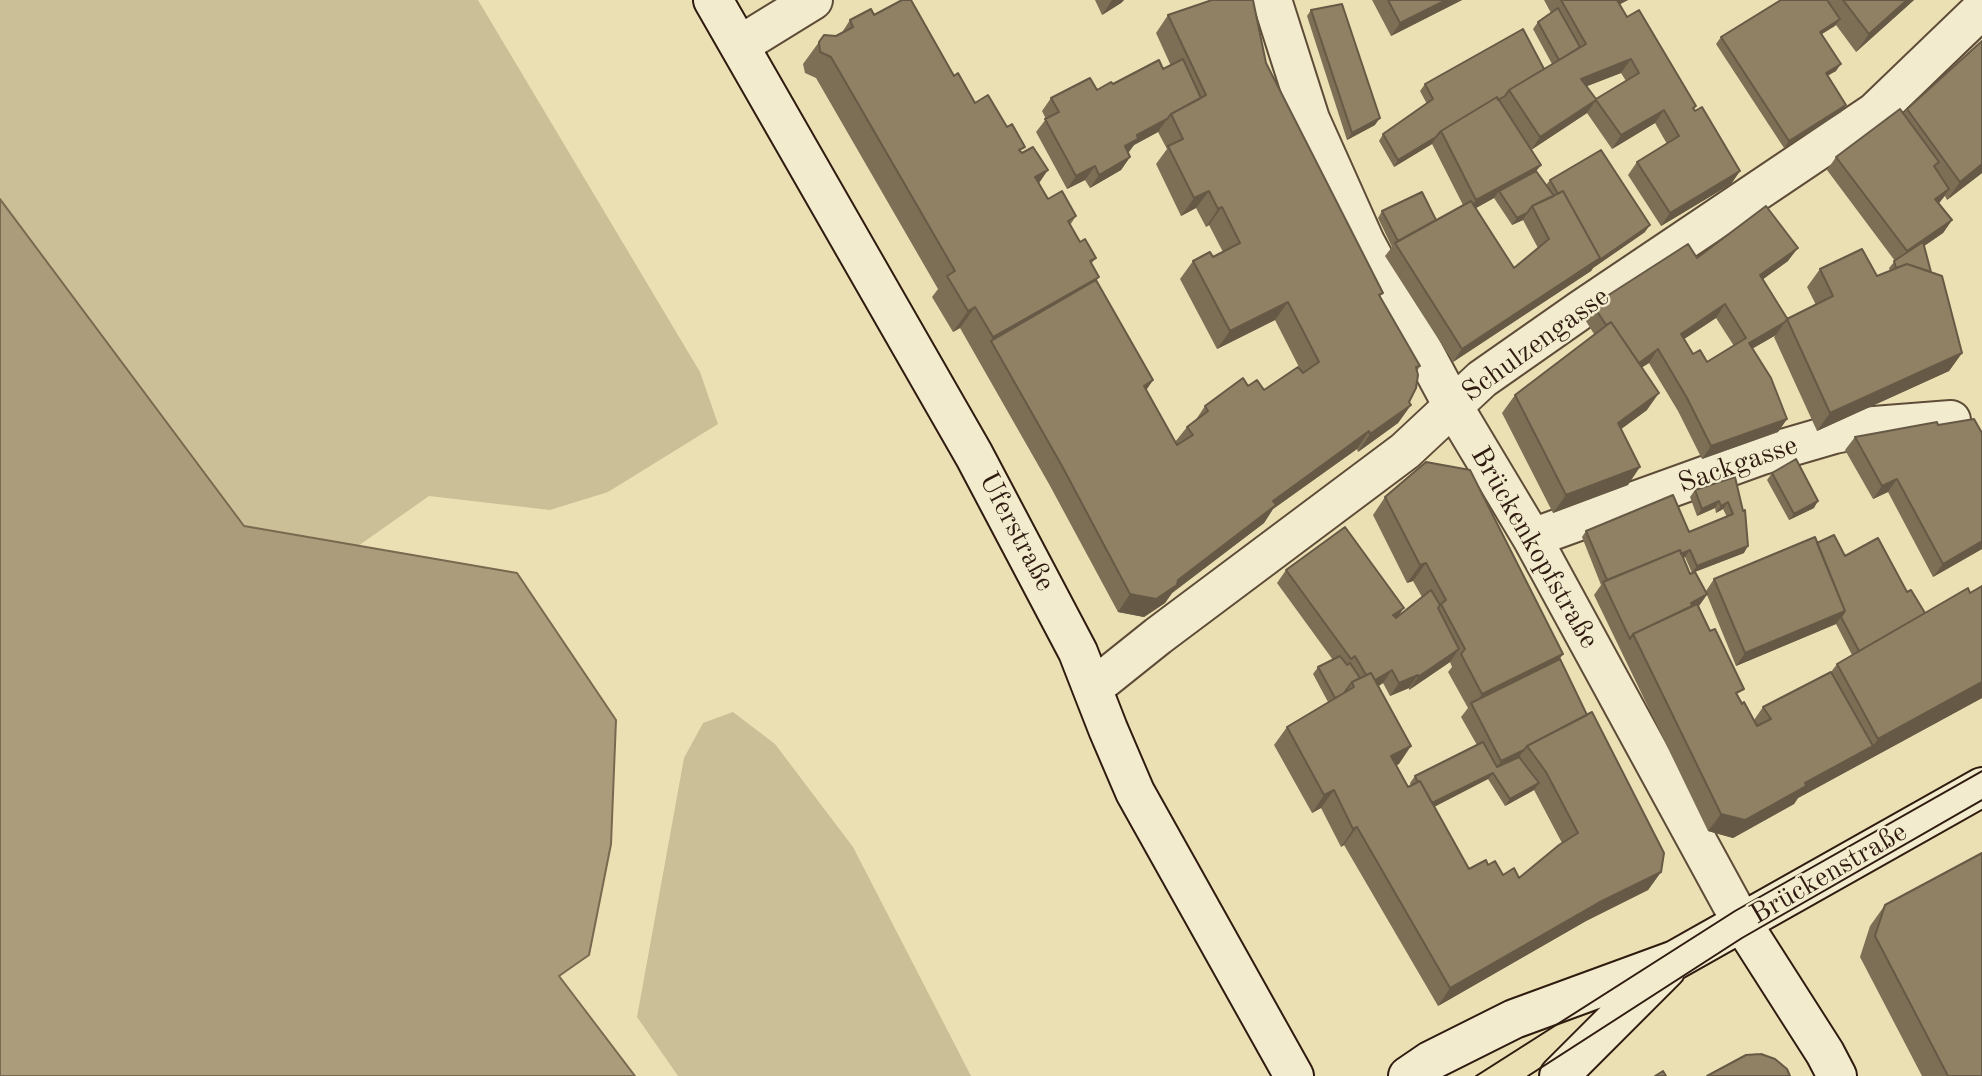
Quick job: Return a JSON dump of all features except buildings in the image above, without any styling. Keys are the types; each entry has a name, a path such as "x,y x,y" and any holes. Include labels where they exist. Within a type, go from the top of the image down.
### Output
{"street":[{"name":"Uferstraße","path":"713,0 974,455 1055,605 1093,688 1135,792 1294,1076"},
{"path":"740,45 813,0"},
{"name":"Brückenkopfstraße","path":"1272,0 1292,67 1316,132 1365,242 1453,406 1532,538 1742,923 1837,1076"},
{"name":"Schulzengasse","path":"1093,688 1157,636 1405,451 1482,379 1875,112 1982,9"},
{"name":"Sackgasse","path":"1532,538 1762,455 1834,434 1874,426 1951,420"},
{"name":"Brückenstraße","path":"1419,1069 1514,1019 1675,960 1982,787"},
{"name":"Brückenstraße","path":"1559,1076 1675,960"}],"shaded area":[{"path":"0,0 478,0 700,372 718,424 608,492 550,510 429,496 358,546 244,526 0,199"},
{"path":"0,199 244,526 517,573 616,720 611,844 589,955 559,976 635,1076 0,1076"},
{"path":"733,712 775,744 853,847 971,1076 678,1076 637,1017 684,758 703,723"}],"tram line":[{"path":"1476,1076 1735,911 1982,771"},
{"path":"1528,1076 1742,938 1982,800"}]}
